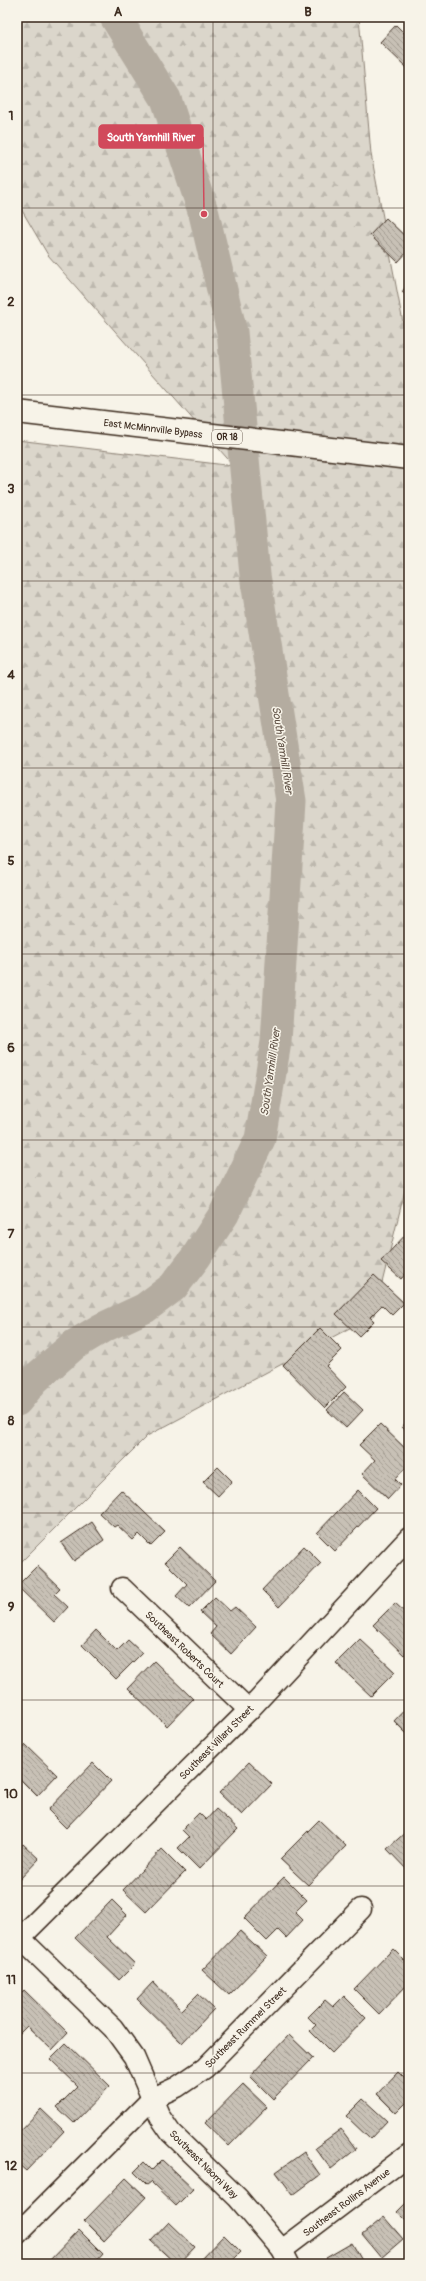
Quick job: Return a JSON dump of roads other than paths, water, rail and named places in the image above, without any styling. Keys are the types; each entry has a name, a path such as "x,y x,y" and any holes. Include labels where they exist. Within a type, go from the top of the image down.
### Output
{"highway":[{"name":"East McMinnville Bypass","path":"17,412 409,458"}],"street":[{"name":"Southeast Villard Street","path":"18,1938 249,1710 409,1538"},
{"name":"Southeast Roberts Court","path":"122,1588 249,1710"},
{"name":"Southeast Rummel Street","path":"17,2234 153,2098 177,2087 205,2068 361,1909"},
{"name":"Southeast Naomi Way","path":"18,1938 113,2028 134,2058 171,2133 238,2198 286,2257"},
{"name":"Southeast Rollins Avenue","path":"286,2257 409,2154"}],"waterway":[{"name":"South Yamhill River","path":"17,1401 35,1379 74,1345 102,1328 145,1308 173,1287 196,1257 224,1214 260,1139 276,1042 291,801 255,575 232,332 204,214 166,99 115,17"}],"place":[{"name":"South Yamhill River","path":"204,214"}]}
